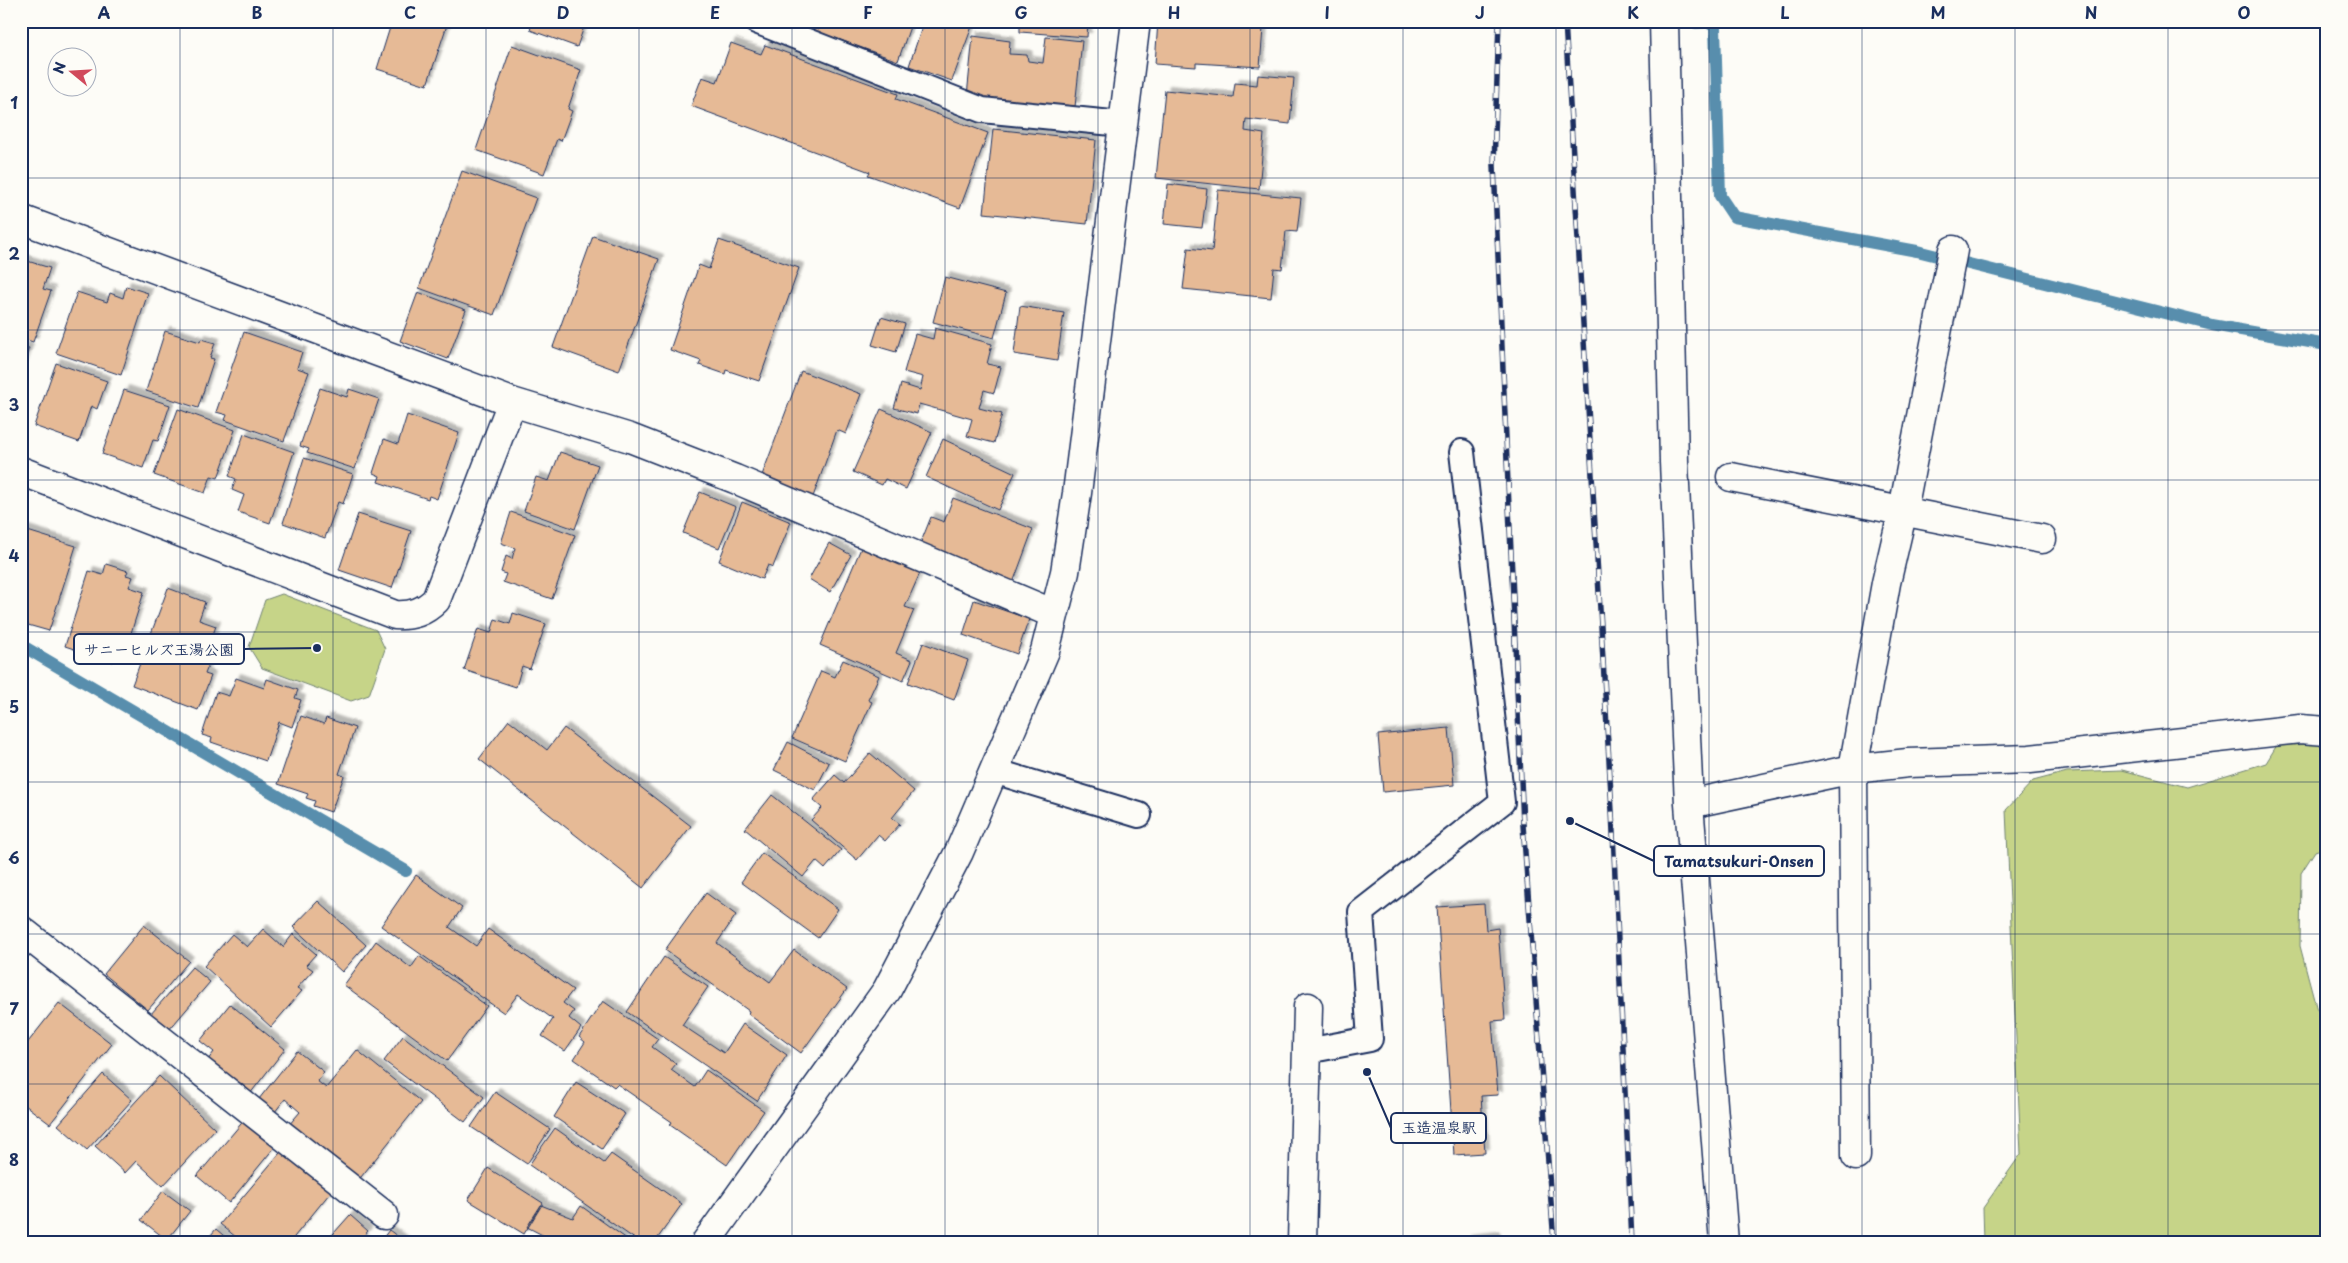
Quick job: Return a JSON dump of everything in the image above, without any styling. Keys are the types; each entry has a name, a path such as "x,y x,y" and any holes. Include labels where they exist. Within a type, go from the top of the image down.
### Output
{"street":[{"path":"706,1242 887,990 959,852 1046,651 1065,572 1077,493 1136,21"},
{"path":"1664,21 1674,462 1688,804 1724,1242"},
{"path":"21,219 512,402 630,438 735,479 1054,614"},
{"path":"1856,1156 1853,768 1886,583 1903,510 1951,261"},
{"path":"21,471 395,614 406,616 428,608 436,600 512,402"},
{"path":"1731,477 2042,539"},
{"path":"1688,804 1853,768 1908,763 2030,758 2300,729 2327,731"},
{"path":"21,930 384,1215"},
{"path":"1302,1242 1308,1006"}],"lane":[{"path":"756,21 982,110 1122,124"},
{"path":"1307,1051 1370,1040 1362,912 1502,802 1462,452"},
{"path":"994,771 1139,815"}],"green space":[{"path":"282,594 376,630 385,649 369,695 351,701 262,668 249,647 265,600"},
{"path":"2327,744 2327,847 2315,851 2301,873 2300,946 2317,1010 2327,1015 2327,1242 1984,1242 1983,1208 2021,1154 2006,810 2033,781 2067,772 2122,770 2187,787 2266,763 2277,745"}],"building":[{"path":"392,21 448,22 427,85 377,69"},
{"path":"533,21 586,21 577,47 530,30"},
{"path":"788,21 912,21 898,61"},
{"path":"924,21 974,21 952,81 909,66"},
{"path":"1020,21 1088,21 1087,37 1020,32"},
{"path":"1158,21 1200,21 1200,23 1263,28 1260,67 1196,63 1196,67 1155,64"},
{"path":"973,36 1010,41 1009,54 1027,55 1028,61 1043,63 1046,37 1082,41 1075,107 967,96"},
{"path":"731,43 761,54 765,45 898,94 896,99 988,133 960,208 868,175 870,172 691,106 702,77 717,82"},
{"path":"512,45 581,70 568,109 572,111 561,141 557,139 544,174 476,150"},
{"path":"1258,75 1294,78 1290,124 1246,119 1245,131 1264,134 1259,189 1156,178 1165,90 1233,97 1235,83 1257,85"},
{"path":"993,129 1096,140 1087,224 984,213"},
{"path":"462,171 536,198 494,315 419,288"},
{"path":"1168,184 1207,189 1202,228 1164,224"},
{"path":"1218,190 1301,198 1297,232 1286,231 1282,269 1274,268 1271,298 1183,289 1188,248 1212,251"},
{"path":"593,236 659,259 619,371 553,347"},
{"path":"719,240 799,268 759,381 726,370 725,374 699,365 701,361 670,350 699,265 709,269"},
{"path":"21,259 50,268 43,289 51,291 33,342 21,338"},
{"path":"945,277 1006,293 994,338 933,322"},
{"path":"126,286 148,293 121,375 56,353 77,292 107,302 110,293 123,298"},
{"path":"418,292 466,310 448,359 400,341"},
{"path":"1020,306 1064,313 1057,361 1014,354"},
{"path":"881,317 905,324 896,352 872,345"},
{"path":"935,328 992,344 987,364 1001,367 994,393 984,390 979,408 1002,414 994,443 967,436 972,419 919,404 917,414 894,408 901,384 920,390 923,377 904,372 915,334 933,339"},
{"path":"165,331 200,342 201,339 215,343 210,358 214,359 198,408 146,391"},
{"path":"244,332 302,352 297,368 309,372 284,441 225,420 227,415 216,412"},
{"path":"21,346 29,348 21,370"},
{"path":"56,363 107,381 97,409 91,406 79,442 34,426"},
{"path":"801,371 861,394 846,434 837,430 813,497 761,478"},
{"path":"320,388 347,397 349,389 379,399 355,469 307,453 309,449 300,446"},
{"path":"124,390 170,405 158,441 153,440 143,468 102,454"},
{"path":"178,409 235,430 218,478 211,476 205,493 154,475"},
{"path":"881,409 932,432 906,489 885,479 882,485 853,472"},
{"path":"407,415 459,433 437,499 429,496 428,499 378,482 380,476 373,473 384,439 398,444"},
{"path":"244,434 294,452 270,523 238,512 244,495 232,490 236,479 229,476"},
{"path":"943,439 1015,473 998,510 926,477"},
{"path":"560,452 598,465 575,529 524,511 536,477 549,481"},
{"path":"304,458 353,474 343,504 338,502 325,538 283,523"},
{"path":"700,492 736,507 719,548 683,533"},
{"path":"953,498 1033,529 1013,583 919,547 931,517 944,522"},
{"path":"742,502 791,522 773,567 768,565 762,579 719,561"},
{"path":"511,512 575,535 552,599 503,582 506,574 501,572 506,556 512,559 515,548 501,543"},
{"path":"358,514 411,531 392,588 339,570"},
{"path":"21,529 76,546 49,631 21,623"},
{"path":"829,543 851,555 830,592 809,579"},
{"path":"861,548 920,573 905,607 914,610 896,653 912,660 903,681 820,645"},
{"path":"106,564 128,571 126,575 133,577 129,587 144,592 125,652 118,649 113,662 65,646 89,571 103,575"},
{"path":"168,588 205,602 199,620 216,626 208,649 214,651 205,674 211,676 198,710 132,685"},
{"path":"974,600 1029,619 1017,654 963,635"},
{"path":"513,613 546,624 530,669 522,666 516,687 464,670 478,629 491,633 495,619 510,624"},
{"path":"923,643 968,660 954,700 908,683"},
{"path":"843,660 879,676 868,700 872,702 845,761 792,738 821,671 835,677"},
{"path":"236,678 264,688 267,679 298,690 295,698 301,700 292,727 279,722 266,761 211,742 212,738 202,735 216,692 229,696"},
{"path":"301,716 324,724 326,718 355,728 339,774 344,776 331,812 313,806 315,801 306,798 308,794 278,784"},
{"path":"509,720 547,750 564,728 691,826 643,888 479,759"},
{"path":"1449,728 1454,785 1383,792 1378,735"},
{"path":"788,742 829,763 815,790 774,770"},
{"path":"870,753 914,791 892,818 900,824 885,841 878,835 857,860 811,820 822,808 813,800 835,775 844,783"},
{"path":"772,795 841,850 825,869 816,861 803,877 745,829"},
{"path":"762,853 838,909 818,938 741,882"},
{"path":"416,875 462,908 449,927 476,946 488,929 573,990 563,1003 574,1011 569,1018 581,1028 565,1051 542,1036 553,1019 518,994 504,1013 381,926"},
{"path":"706,893 736,915 717,943 770,982 794,950 847,989 801,1053 748,1014 749,1011 665,950"},
{"path":"318,901 366,945 342,972 293,927"},
{"path":"1484,904 1486,930 1498,928 1505,1020 1492,1021 1498,1095 1481,1096 1485,1153 1454,1155 1437,907"},
{"path":"144,925 189,961 148,1010 104,974"},
{"path":"263,929 283,947 293,934 316,954 306,965 313,970 297,988 302,991 271,1027 204,966 232,934 247,947"},
{"path":"376,941 411,968 419,956 487,1006 447,1061 344,985"},
{"path":"664,957 708,987 682,1025 724,1053 743,1024 787,1055 757,1101 627,1012"},
{"path":"192,967 210,982 168,1031 150,1015"},
{"path":"603,1001 658,1039 652,1047 676,1064 671,1070 695,1087 706,1070 764,1111 727,1165 670,1125 672,1122 617,1084 614,1087 574,1059 585,1042 579,1037"},
{"path":"59,1003 112,1044 50,1124 21,1102 21,1051"},
{"path":"230,1004 285,1049 246,1099 204,1065 214,1052 200,1041"},
{"path":"403,1036 484,1097 465,1122 384,1061"},
{"path":"357,1050 421,1102 357,1182 288,1126 300,1112 285,1099 271,1117 255,1104 297,1051 324,1072 317,1081 326,1088"},
{"path":"103,1074 132,1100 87,1150 58,1125"},
{"path":"159,1076 215,1129 163,1186 136,1161 125,1173 95,1146"},
{"path":"576,1082 625,1114 602,1149 554,1117"},
{"path":"495,1092 550,1129 527,1164 471,1127"},
{"path":"246,1118 278,1143 229,1203 197,1176"},
{"path":"555,1128 604,1163 611,1154 682,1204 655,1242 639,1242 529,1165"},
{"path":"285,1147 334,1188 290,1242 242,1242 220,1224"},
{"path":"488,1168 543,1203 524,1234 468,1200"},
{"path":"163,1191 190,1211 167,1240 141,1220"},
{"path":"541,1205 573,1218 581,1206 631,1242 556,1242 527,1227"},
{"path":"350,1215 368,1231 362,1238 367,1242 326,1242"},
{"path":"216,1229 231,1242 205,1242"},
{"path":"389,1230 405,1242 380,1242"},
{"path":"1495,1236 1496,1242 1467,1242 1467,1239"}],"waterway":[{"path":"1696,23 1708,22 1715,27 1720,196 1734,217 1917,251 2212,325 2327,345"},
{"path":"21,645 406,871"}],"railway":[{"path":"1499,21 1494,165 1523,825 1554,1242"},
{"path":"1565,21 1612,811 1632,1242"}],"place":[{"name":"サニーヒルズ玉湯公園","path":"317,648"},
{"name":"Tamatsukuri-Onsen","path":"1570,821"},
{"name":"玉造温泉駅","path":"1367,1072"}]}
